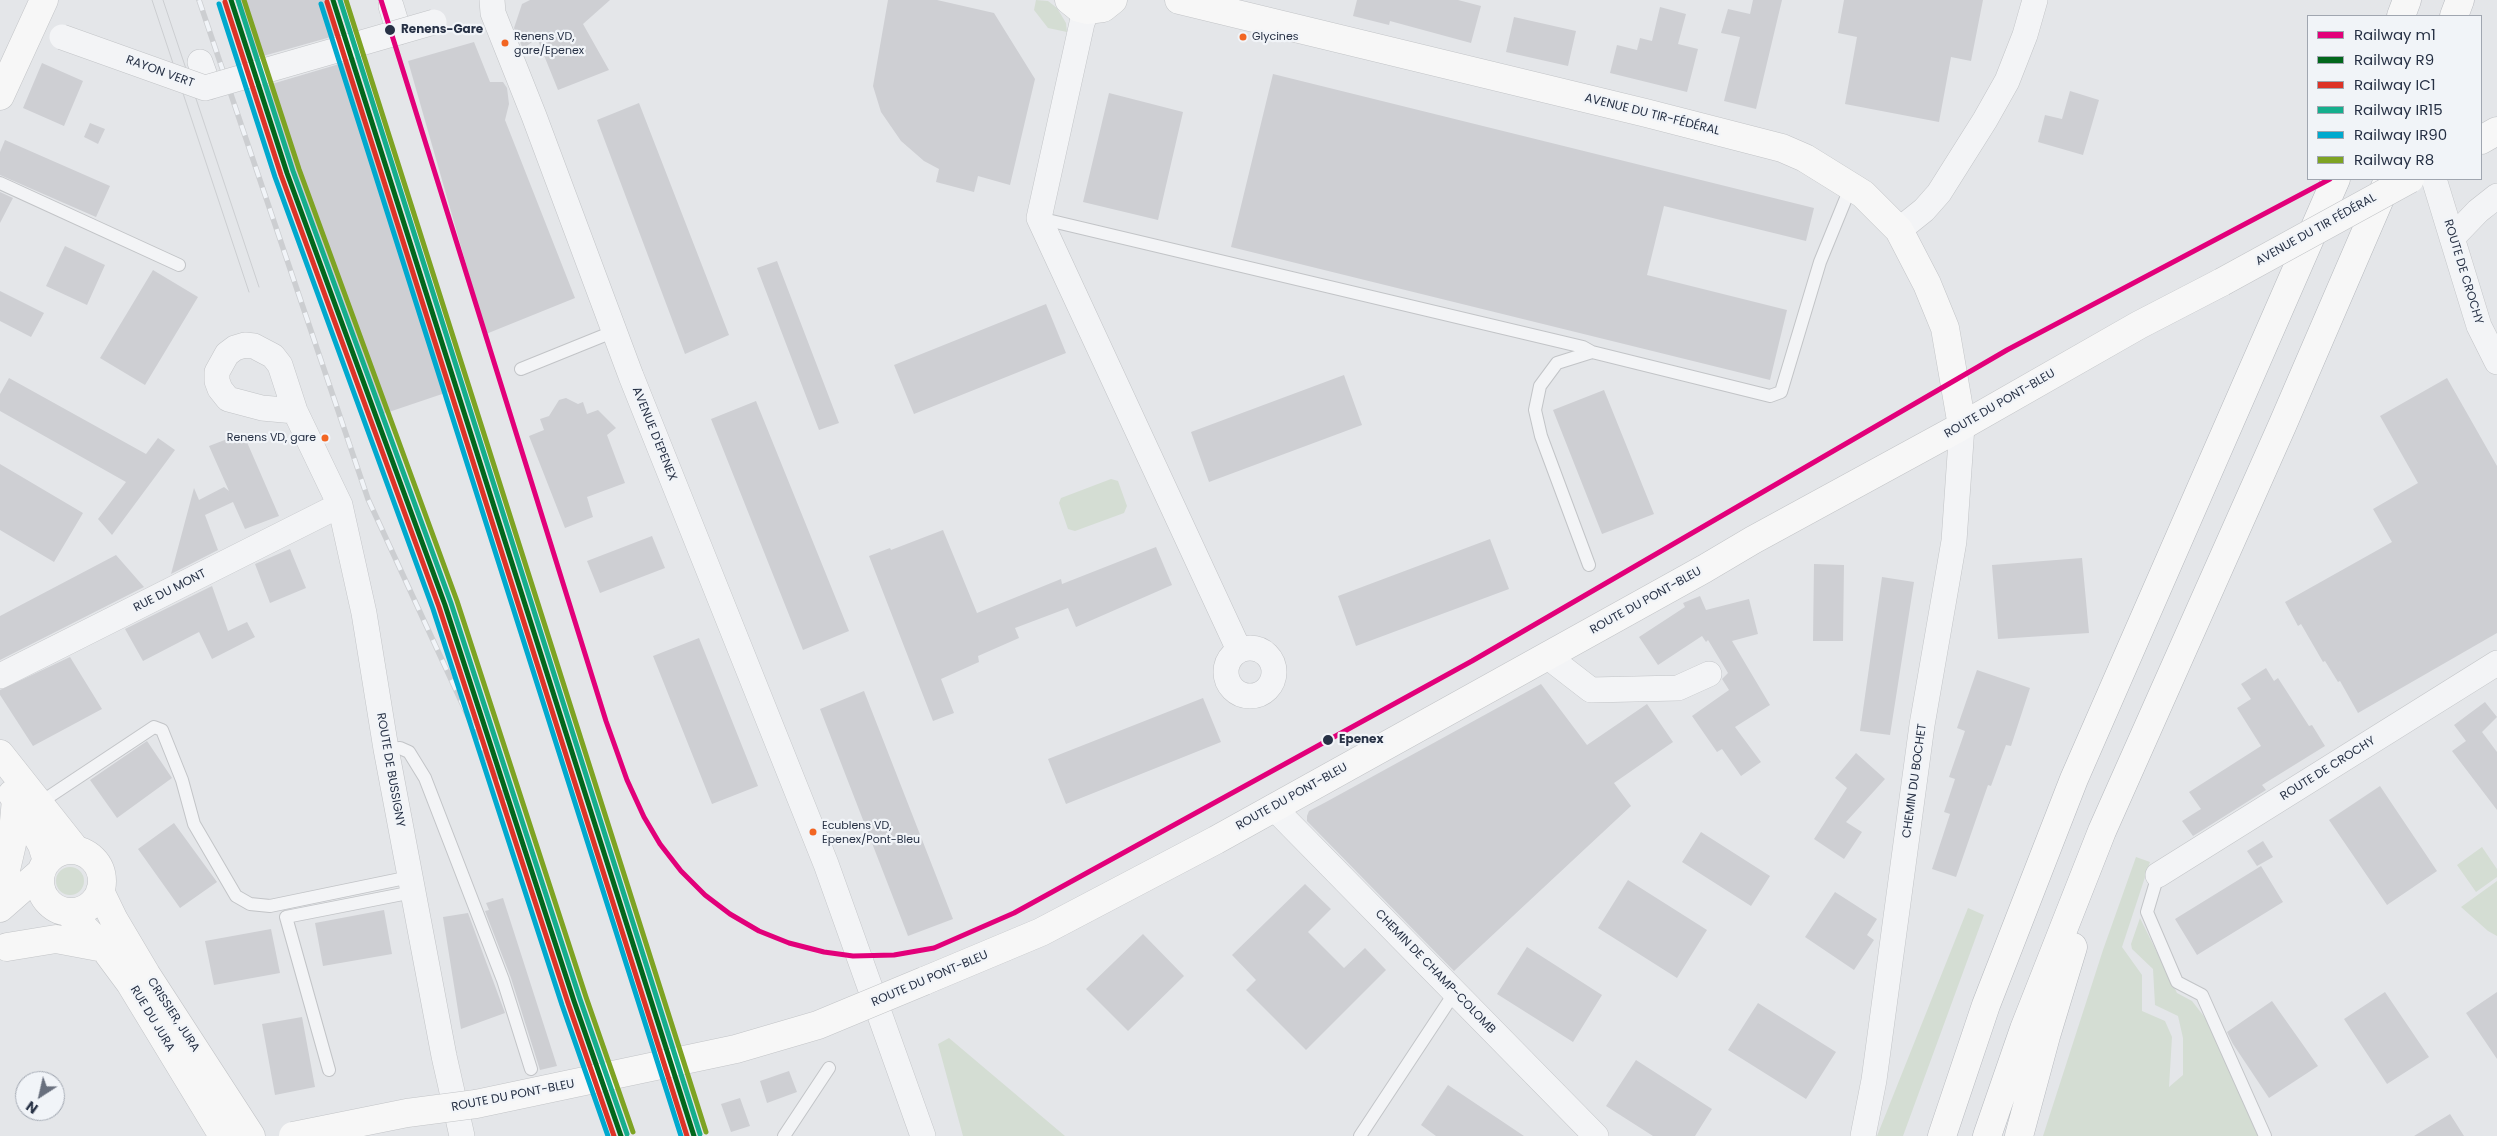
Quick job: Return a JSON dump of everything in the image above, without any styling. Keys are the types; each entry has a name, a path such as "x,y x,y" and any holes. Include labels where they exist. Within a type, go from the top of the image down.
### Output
{"main road":[{"path":"0,96 44,0"},
{"path":"1078,5 1104,8 1113,0"},
{"name":"AVENUE DU TIR-FÉDÉRAL","path":"1179,0 1782,148 1805,158 1851,186 1884,213 1899,230 1927,284 1945,328 1962,426"},
{"path":"2401,15 2407,0"},
{"path":"2454,15 2460,0"},
{"path":"2482,139 2497,131"},
{"path":"1942,1136 1990,996 2074,779 2336,180"},
{"path":"1987,1136 2024,1029 2086,868 2388,180"},
{"name":"AVENUE DU TIR FÉDÉRAL","path":"2222,282 2408,180"},
{"name":"ROUTE DU PONT-BLEU","path":"293,1136 398,1115 476,1104 736,1049 818,1025 1041,932 1208,844 1548,656 1752,540 1962,426 2139,325 2222,282"},
{"path":"2019,1136 2046,1036 2087,906 2218,570"},
{"path":"0,754 42,845 44,867 40,880 44,896 62,910"},
{"path":"4,950 22,930 62,910 78,911 88,907 96,900 102,881 95,861 88,855 76,850 18,794"},
{"path":"0,884 5,874 12,844 18,794"},
{"path":"0,908 60,852 76,850"},
{"name":"CRISSIER, JURA","path":"100,891 114,920 141,966 251,1136"},
{"name":"RUE DU JURA","path":"62,910 104,948 130,983 223,1136"},
{"path":"4,950 56,939 104,948"}],"street":[{"name":"AVENUE D'EPENEX","path":"492,0 493,13 615,331 738,647 826,864 923,1136"},
{"path":"1899,230 1924,210 1939,193 1985,120 2007,81 2026,35 2034,0"},
{"path":"1078,5 1082,24 1039,218 1239,650"},
{"path":"391,6 399,32"},
{"name":"RAYON VERT","path":"32,28 205,88 434,22"},
{"path":"200,62 209,87"},
{"name":"ROUTE DE CROCHY","path":"2434,180 2479,326 2497,362"},
{"path":"2452,238 2478,211 2497,196"},
{"name":"ROUTE DE BUSSIGNY","path":"295,411 340,505 364,613 411,885 444,1056 462,1136"},
{"name":"CHEMIN DU BOCHET","path":"1863,1136 1876,1068 1922,725 1954,541 1962,426"},
{"name":"RUE DU MONT","path":"0,676 340,505"},
{"path":"1548,656 1591,690 1678,688 1709,674"},
{"name":"ROUTE DE CROCHY","path":"2158,874 2497,663"},
{"name":"CHEMIN DE CHAMP-COLOMB","path":"1273,807 1596,1136"}],"lane":[{"path":"0,183 179,265"},
{"path":"1039,218 1583,347 1592,352 1770,396 1781,392 1820,262 1851,186"},
{"path":"521,369 615,331"},
{"path":"1589,564 1541,436 1535,410 1540,386 1557,363 1592,352"},
{"path":"18,794 154,727 162,730 182,780 194,824 236,896 250,904 270,906 411,885"},
{"path":"386,749 400,748 409,752 425,778 503,980 531,1069"},
{"path":"2158,874 2148,912 2177,982 2202,996 2265,1136"},
{"path":"329,1070 286,917 411,885"},
{"path":"1360,1136 1455,992"},
{"path":"784,1136 829,1068"}],"shaded area":[{"path":"1036,0 1048,1 1057,8 1066,23 1067,32 1048,28 1034,10"},
{"path":"1111,479 1118,481 1127,506 1124,513 1075,531 1068,529 1059,503 1061,498"},
{"path":"2482,847 2497,869 2497,877 2476,892 2457,865"},
{"path":"2136,857 2150,862 2122,947 2142,975 2142,1011 2165,1021 2172,1037 2169,1087 2183,1075 2183,1038 2178,1016 2155,1005 2153,969 2132,949 2131,944 2140,918 2177,993 2192,1001 2206,1019 2258,1136 2043,1136 2103,950"},
{"path":"70,867 80,871 84,881 80,891 70,895 60,891 56,881 60,871"},
{"path":"2497,881 2497,936 2488,931 2461,907"},
{"path":"1968,908 1984,915 1903,1136 1877,1136"},
{"path":"949,1038 1065,1136 963,1136 938,1044"}],"building":[{"path":"238,0 326,0 338,35 256,58"},
{"path":"530,0 610,0 583,24 609,70 558,90 537,38 523,49 514,28 522,4"},
{"path":"888,0 937,0 994,13 1035,79 1010,185 978,176 974,192 936,182 939,169 924,161 901,141 881,112 873,86"},
{"path":"1357,0 1458,0 1481,6 1471,43 1390,21 1389,25 1353,16"},
{"path":"1753,0 1782,0 1756,109 1724,101 1740,37 1721,33 1728,9 1750,14"},
{"path":"1844,0 1983,0 1971,61 1951,57 1939,122 1845,104 1857,37 1838,33"},
{"path":"1660,7 1686,14 1678,44 1698,49 1687,92 1610,73 1617,45 1637,50 1640,38 1652,41"},
{"path":"1514,17 1576,31 1568,66 1506,52"},
{"path":"474,42 490,82 503,82 507,88 509,104 505,120 575,298 486,334 408,61"},
{"path":"346,62 451,391 383,414 293,171 265,86"},
{"path":"42,63 83,81 64,126 23,108"},
{"path":"1273,74 1814,208 1806,241 1664,206 1647,275 1787,310 1770,380 1231,247"},
{"path":"2070,91 2099,100 2083,155 2038,142 2045,115 2062,119"},
{"path":"1109,93 1183,112 1158,220 1083,202"},
{"path":"639,103 729,335 685,354 597,120"},
{"path":"90,123 105,129 98,144 84,137"},
{"path":"5,140 110,186 96,217 0,175 0,152"},
{"path":"0,192 13,198 0,223"},
{"path":"65,246 105,265 87,305 46,286"},
{"path":"777,261 839,423 819,430 757,268"},
{"path":"153,270 198,297 145,385 100,358"},
{"path":"0,291 44,313 31,337 0,321"},
{"path":"1046,304 1066,353 914,414 894,365"},
{"path":"1344,375 1362,425 1209,482 1191,432"},
{"path":"9,378 146,454 158,438 175,450 112,535 98,519 126,482 0,411 0,394"},
{"path":"2447,378 2497,466 2497,633 2358,713 2340,681 2338,682 2325,661 2323,662 2301,624 2298,626 2285,602 2392,542 2373,509 2418,483 2380,416"},
{"path":"1604,390 1654,514 1602,534 1553,410"},
{"path":"566,398 578,404 583,402 587,414 598,410 616,428 607,435 625,483 587,497 593,517 565,528 529,436 544,430 540,419 549,416 559,400"},
{"path":"756,401 849,631 803,650 711,419"},
{"path":"243,433 279,516 245,529 233,502 205,515 218,550 171,574 194,488 199,500 224,487 229,491 209,446"},
{"path":"0,464 83,513 54,562 0,530"},
{"path":"943,530 977,613 1061,579 1062,584 1156,547 1172,585 1076,627 1068,608 1015,628 1019,638 978,656 979,662 941,679 954,713 933,721 869,556 890,548 891,550"},
{"path":"652,536 665,568 600,593 587,561"},
{"path":"1490,539 1509,589 1356,646 1338,596"},
{"path":"290,549 306,588 270,603 255,564"},
{"path":"116,555 144,587 0,660 0,616"},
{"path":"2082,558 2089,633 1998,639 1992,565"},
{"path":"1814,564 1844,565 1843,641 1813,641"},
{"path":"1882,577 1914,582 1890,735 1860,731"},
{"path":"212,586 228,631 247,622 255,637 212,659 199,632 143,661 125,629"},
{"path":"1700,596 1706,610 1749,599 1758,634 1732,641 1770,705 1735,727 1761,762 1741,776 1722,749 1717,752 1692,716 1729,690 1722,679 1728,673 1708,640 1706,642 1702,636 1658,665 1639,637 1685,607 1683,603"},
{"path":"699,638 758,786 712,804 653,656"},
{"path":"70,657 102,709 33,746 0,695 0,690"},
{"path":"2266,668 2274,681 2278,678 2309,726 2312,725 2325,746 2262,785 2266,790 2193,836 2182,821 2201,809 2189,792 2261,746 2237,708 2251,699 2241,684"},
{"path":"1977,670 2030,688 2011,746 2006,745 1991,786 1988,785 1956,877 1932,869 1950,814 1944,812 1955,779 1949,777 1965,731 1957,728"},
{"path":"1541,684 1587,745 1647,704 1673,742 1614,783 1631,806 1454,971 1307,821 1307,816 1309,811"},
{"path":"864,691 953,919 908,936 820,709"},
{"path":"1203,698 1221,742 1066,804 1048,759"},
{"path":"2485,702 2497,717 2482,732 2497,752 2497,810 2452,751 2466,741 2454,725"},
{"path":"147,741 172,778 117,818 90,780"},
{"path":"1856,753 1885,779 1846,822 1862,832 1844,859 1814,839 1847,788 1835,778"},
{"path":"2380,786 2437,871 2387,905 2329,820"},
{"path":"174,823 217,882 180,908 138,849"},
{"path":"1701,832 1770,876 1751,906 1682,862"},
{"path":"2263,841 2273,857 2257,866 2247,851"},
{"path":"2261,866 2283,902 2197,955 2175,919"},
{"path":"1628,880 1707,930 1677,978 1598,928"},
{"path":"1305,884 1331,909 1308,932 1344,968 1365,948 1386,970 1306,1050 1246,990 1256,980 1232,955"},
{"path":"1835,892 1877,919 1867,935 1874,940 1854,970 1805,937"},
{"path":"503,898 557,1066 540,1070 511,978 485,911 489,910 486,903"},
{"path":"384,910 392,954 323,966 315,923"},
{"path":"468,913 505,1013 461,1029 443,917"},
{"path":"271,929 280,973 214,985 205,941"},
{"path":"1143,934 1184,976 1128,1031 1086,989"},
{"path":"1527,947 1602,995 1573,1042 1497,994"},
{"path":"2385,992 2429,1057 2387,1084 2344,1019"},
{"path":"2497,992 2497,1059 2466,1013"},
{"path":"2272,1001 2318,1066 2269,1098 2227,1032"},
{"path":"1758,1003 1836,1052 1806,1099 1728,1050"},
{"path":"302,1017 315,1087 275,1095 262,1024"},
{"path":"1636,1060 1712,1109 1695,1136 1653,1136 1606,1106"},
{"path":"789,1071 797,1092 767,1103 760,1081"},
{"path":"1448,1085 1524,1136 1436,1136 1421,1125"},
{"path":"740,1098 750,1126 731,1132 721,1104"},
{"path":"2450,1114 2464,1136 2414,1136"}],"tram line":[{"path":"152,0 249,292"},
{"path":"163,0 259,287"}],"railway":[{"path":"199,0 368,499 512,812"}],"rail line":[{"name":"R9","path":"231,0 287,173 445,605 574,1001 621,1136"},
{"name":"IR15","path":"238,0 293,171 451,603 580,999 627,1134"},
{"name":"R8","path":"244,0 299,169 457,601 586,997 633,1132"},
{"name":"R9","path":"333,0 694,1136"},
{"name":"IR15","path":"340,0 700,1134"},
{"name":"R8","path":"346,0 706,1132"},
{"name":"m1","path":"381,0 606,721 627,780 644,817 660,844 681,871 705,895 730,914 759,931 789,943 824,952 853,956 894,955 934,948 1014,913 1472,661 2007,350 2328,180"},
{"name":"IC1","path":"225,2 281,175 439,607 568,1003 614,1136"},
{"name":"IC1","path":"327,2 687,1136"},
{"name":"IR90","path":"219,4 275,177 433,609 562,1005 608,1136"},
{"name":"IR90","path":"321,4 681,1136"}],"place":[{"name":"Renens-Gare","path":"390,30"},
{"name":"Glycines","path":"1243,37"},
{"name":"Renens VD, gare/Epenex","path":"505,43"},
{"name":"Renens VD, gare","path":"325,438"},
{"name":"Epenex","path":"1328,740"},
{"name":"Ecublens VD, Epenex/Pont-Bleu","path":"813,832"}]}
